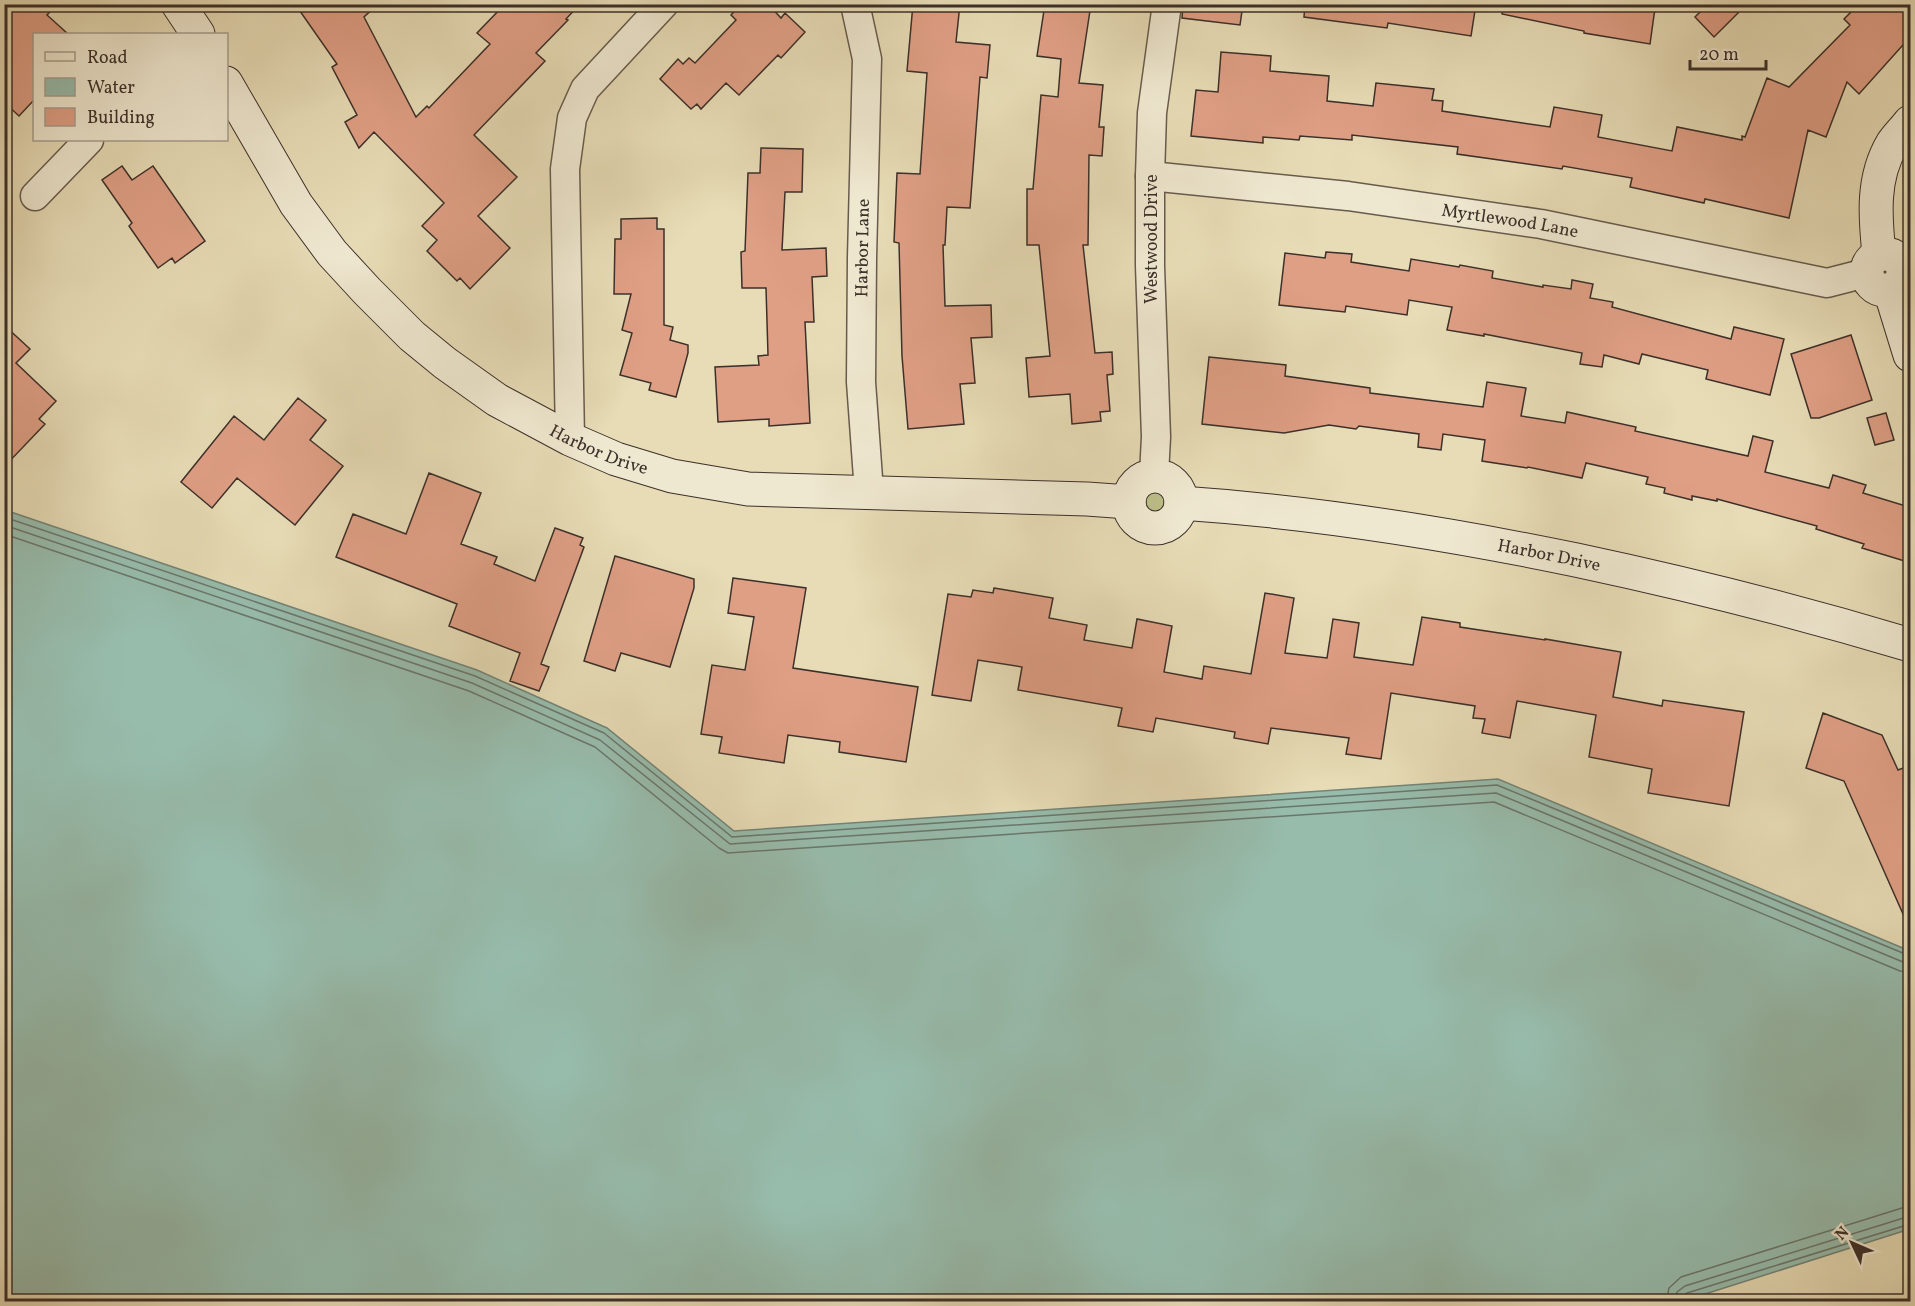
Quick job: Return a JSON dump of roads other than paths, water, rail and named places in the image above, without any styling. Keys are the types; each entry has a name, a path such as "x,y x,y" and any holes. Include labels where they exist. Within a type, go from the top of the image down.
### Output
{"street":[{"path":"570,439 565,169 572,118 585,89 664,4"},
{"name":"Harbor Lane","path":"855,4 867,59 861,382 870,492"},
{"name":"Westwood Drive","path":"1154,475 1156,437 1150,266 1150,176 1152,113 1167,4"},
{"name":"Harbor Drive","path":"228,86 296,204 332,253 367,291 412,336 445,363 497,400 570,439 616,459 683,478 748,489 1129,502"},
{"path":"1911,122 1892,143 1881,170 1875,202 1879,272 1911,355"},
{"path":"35,196 87,141"},
{"name":"Myrtlewood Lane","path":"1150,176 1348,196 1541,224 1827,283 1879,272"},
{"path":"1154,475 1170,480 1178,488 1182,498 1180,510 1174,520 1165,526 1155,528 1146,527 1137,522 1131,514 1129,502 1133,486 1140,479 1154,475"},
{"name":"Harbor Drive","path":"1181,503 1395,526 1502,545 1712,590 1911,645"}],"water":[{"path":"5,510 477,670 607,728 734,831 1498,779 1910,951 1910,1229 1680,1302 5,1301"}]}
